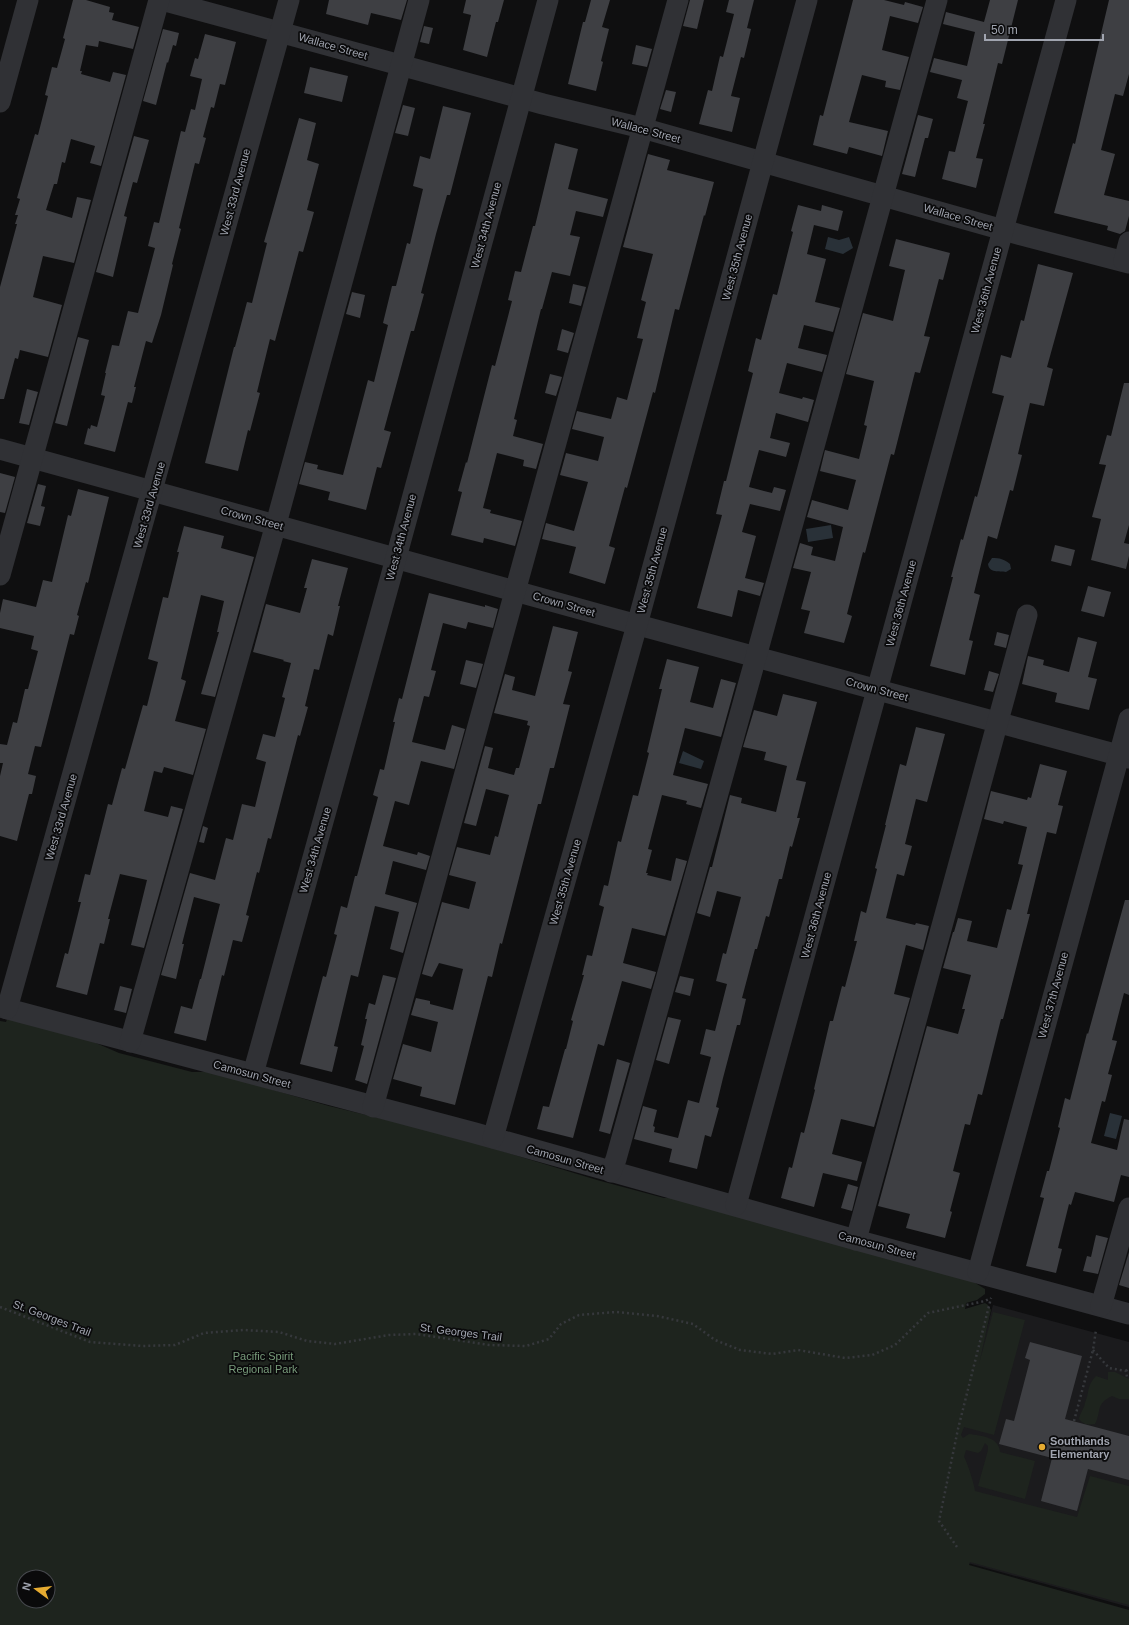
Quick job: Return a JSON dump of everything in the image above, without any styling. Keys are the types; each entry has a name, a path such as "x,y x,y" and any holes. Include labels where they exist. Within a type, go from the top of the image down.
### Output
{"street":[{"path":"0,102 28,0"},
{"path":"0,575 160,0"},
{"name":"Wallace Street","path":"160,0 521,98 642,128 1003,230 1127,255"},
{"name":"West 33rd Avenue","path":"4,1008 152,490 289,0"},
{"path":"130,1042 276,524 419,0"},
{"name":"West 34th Avenue","path":"253,1074 396,558 548,0"},
{"path":"373,1107 678,0"},
{"name":"West 35th Avenue","path":"493,1138 637,625 807,0"},
{"path":"611,1172 616,1159 756,657 937,0"},
{"name":"West 36th Avenue","path":"736,1205 1066,0"},
{"name":"Crown Street","path":"0,449 276,524 637,625 878,689 1124,757"},
{"path":"856,1240 998,723 1026,614"},
{"name":"West 37th Avenue","path":"987,1274 1124,757 1129,719"},
{"name":"Camosun Street","path":"4,1008 493,1138 611,1172 736,1205 856,1240 987,1274 1129,1314"},
{"path":"1101,1306 1129,1208"}],"path":[{"path":"957,1547 938,1521 958,1429 991,1298 987,1274"},
{"name":"St. Georges Trail","path":"0,1307 90,1342 142,1346 175,1345 204,1333 244,1330 278,1332 307,1341 334,1344 389,1335 416,1334 489,1345 526,1346 549,1339 561,1324 579,1315 616,1312 657,1316 693,1324 715,1340 740,1350 772,1354 798,1350 845,1358 872,1355 896,1345 928,1313 985,1301 991,1298"},
{"path":"1074,1421 1093,1350 1096,1330"},
{"path":"1093,1350 1109,1368 1126,1372"},
{"path":"1129,1367 1126,1372 1127,1377 1129,1378"}],"shaded area":[{"path":"828,237 839,240 849,237 853,248 843,254 825,249"},
{"path":"831,525 833,538 808,542 806,529"},
{"path":"992,558 1006,561 1010,564 1011,569 1006,572 990,569 988,564"},
{"path":"683,751 704,761 701,769 679,763"},
{"path":"1110,1113 1122,1116 1116,1139 1104,1136"},
{"name":"Southlands Elementary","path":"993,1305 1129,1342 1129,1607 928,1552"}],"green space":[{"name":"Pacific Spirit Regional Park","path":"8,1017 82,1037 119,1053 192,1072 228,1072 245,1082 329,1106 446,1134 597,1180 664,1198 694,1198 972,1281 985,1289 985,1294 977,1300 966,1303 965,1309 985,1303 991,1310 979,1364 993,1312 1025,1320 994,1435 964,1427 961,1435 963,1438 969,1434 989,1438 997,1443 1000,1452 1035,1461 1025,1499 978,1486 988,1446 985,1443 981,1451 978,1453 966,1450 964,1457 971,1474 975,1491 1077,1517 1090,1476 1129,1486 1129,1605 970,1562 969,1565 1129,1610 1129,1625 0,1625 0,1021 6,1022"},
{"path":"1108,1372 1115,1372 1129,1379 1129,1399 1119,1399 1112,1396 1101,1405 1095,1424 1084,1423 1079,1419 1089,1386 1096,1376 1108,1380"}],"building":[{"path":"73,0 86,0 110,7 109,12 114,13 112,20 139,27 133,49 99,41 98,47 86,45 80,71 82,71 81,74 110,82 113,72 126,75 101,166 90,163 95,146 71,139 65,163 62,162 57,184 54,184 46,210 72,218 77,197 91,200 74,263 43,256 33,297 62,305 48,357 20,350 18,359 15,358 4,399 0,399 0,287 17,224 15,224 18,215 15,215 20,199 17,198 35,134 38,135 48,96 45,95 52,67 57,68"},
{"path":"329,0 407,0 401,20 371,13 368,25 326,14"},
{"path":"466,0 504,0 498,22 496,22 487,57 463,50 471,15 463,13"},
{"path":"591,0 610,0 602,27 609,29 601,61 603,62 596,91 568,84 583,22 585,22"},
{"path":"690,0 704,0 697,29 683,26"},
{"path":"729,0 754,0 747,28 751,29 744,58 741,57 731,96 740,98 732,132 699,124 708,90 712,91 720,56 723,57 734,14 726,12"},
{"path":"853,0 884,0 904,5 905,2 923,7 918,23 890,16 882,50 909,57 900,90 885,87 886,81 862,75 849,122 888,131 882,156 849,147 847,154 813,145 820,115 823,116"},
{"path":"990,0 1018,0 1002,64 998,63 983,124 985,124 976,158 983,159 976,188 942,179 949,151 955,152 968,101 957,98 962,80 930,72 934,58 967,66 975,32 943,24 946,12 984,22"},
{"path":"1109,0 1129,0 1129,74 1123,96 1115,94 1101,150 1115,154 1104,195 1129,201 1129,216 1125,231 1120,234 1107,230 1108,226 1054,213 1073,143 1075,144"},
{"path":"424,26 433,28 429,44 420,42"},
{"path":"163,29 179,33 176,46 173,45 168,63 167,62 156,105 143,101"},
{"path":"205,34 236,42 225,85 220,84 214,108 211,107 203,137 206,138 199,164 195,163 179,228 181,229 161,315 152,343 146,341 134,387 136,387 132,403 128,402 115,452 84,444 88,428 90,429 91,425 97,427 105,396 101,395 112,345 119,346 128,311 138,313 155,248 148,246 154,222 159,223 181,131 185,132 191,109 195,110 202,79 190,76 195,58 198,59"},
{"path":"636,45 652,49 647,67 632,64"},
{"path":"310,67 348,76 342,102 304,93"},
{"path":"666,90 676,92 671,112 660,109"},
{"path":"403,105 415,108 408,136 395,133"},
{"path":"443,106 471,113 450,195 447,195 436,234 421,293 424,294 414,331 411,331 384,430 391,432 381,468 377,467 366,510 328,500 330,492 299,484 305,462 318,465 317,469 343,475 368,380 374,382 388,325 383,323 392,286 396,286 407,243 410,244 423,189 413,186 420,156 430,159"},
{"path":"918,115 933,119 928,138 925,138 915,177 902,174"},
{"path":"299,118 316,123 307,160 319,164 307,210 314,212 303,252 299,251 275,341 270,339 257,392 260,393 250,431 248,430 238,471 205,463 234,347 247,302 252,303 267,243 264,242"},
{"path":"134,136 149,140 137,183 133,182 124,216 127,217 113,277 96,272"},
{"path":"555,143 578,149 568,189 608,199 603,217 576,211 570,235 580,237 570,276 552,272 541,309 514,419 517,420 513,436 543,444 536,469 523,466 524,460 497,453 483,508 491,510 490,513 522,521 515,546 484,538 483,543 451,535 462,492 458,491 466,462 467,463 492,365 495,366 512,301 508,300 515,271 521,272 533,226 535,226"},
{"path":"648,154 670,160 667,170 714,182 679,310 675,309 655,393 653,392 627,488 625,487 609,546 615,548 605,584 569,573 576,547 542,539 546,523 574,531 588,482 560,475 566,453 598,461 604,437 572,429 577,411 611,419 617,397 627,400 643,339 637,338 646,302 641,300 653,254 623,247"},
{"path":"798,205 821,211 822,205 843,211 838,231 814,225 807,254 826,259 815,302 840,308 833,332 804,325 798,348 827,355 822,372 787,363 779,393 802,399 803,397 814,400 808,422 776,413 770,438 790,443 786,457 759,450 749,487 772,493 774,487 786,490 780,511 750,504 742,532 756,536 745,578 764,583 760,596 738,590 732,617 697,608 722,515 716,514 724,481 726,481 753,373 748,371 756,338 761,340 773,294 777,295 793,232 791,231"},
{"path":"896,239 950,253 943,280 939,279 924,336 930,337 920,373 915,372 894,455 891,454 865,553 863,552 847,614 852,616 844,643 804,633 810,611 801,609 811,572 793,568 800,543 813,547 811,555 835,561 843,527 807,517 812,500 848,510 856,480 820,471 825,450 859,459 867,426 864,425 874,381 846,374 863,313 893,321 905,270 889,266"},
{"path":"1038,264 1073,273 1047,367 1053,369 1044,406 1030,403 1018,454 1022,455 1013,491 1010,490 997,539 988,536 974,593 980,595 969,640 973,641 965,675 930,666 953,577 951,577 961,539 963,540 975,496 977,497 1004,396 992,393 1001,355 1011,358 1021,320 1024,321"},
{"path":"573,284 586,287 581,306 569,303"},
{"path":"352,292 365,295 360,318 346,314"},
{"path":"562,329 574,333 568,353 557,350"},
{"path":"78,337 89,340 67,426 55,423"},
{"path":"550,374 562,377 556,396 545,393"},
{"path":"1124,383 1129,383 1129,525 1124,543 1129,544 1129,556 1126,569 1091,560 1101,519 1092,517 1106,465 1099,464 1107,435 1111,436"},
{"path":"27,389 38,392 29,425 19,423"},
{"path":"0,473 15,477 5,513 0,512"},
{"path":"38,484 46,486 41,506 45,507 40,526 27,523"},
{"path":"78,489 109,497 88,583 86,582 77,615 79,616 74,635 70,634 41,747 35,746 28,774 36,776 32,794 29,794 17,841 0,836 0,776 3,763 0,763 0,744 7,745 13,722 17,723 25,689 28,689 38,651 31,649 34,636 0,628 0,613 3,599 36,607 43,580 52,582 68,515 71,516"},
{"path":"184,526 224,536 221,548 254,557 215,697 201,694 219,632 217,632 224,601 201,595 181,679 186,681 175,721 206,729 193,775 164,767 162,773 154,771 144,811 168,817 171,806 183,809 144,948 131,945 147,880 120,874 108,919 110,919 104,944 100,943 87,995 56,987 65,953 68,954 81,902 78,902 85,874 90,875 108,804 112,805 122,768 125,769 143,705 147,706 158,662 148,659 163,597 168,598"},
{"path":"1055,545 1075,550 1071,566 1051,561"},
{"path":"312,559 348,568 338,606 340,606 333,636 328,634 319,670 314,669 305,706 308,707 300,736 298,735 271,839 268,838 259,873 257,872 246,915 249,916 242,942 233,940 224,976 222,975 206,1041 174,1033 181,1006 192,1009 220,904 194,897 182,944 184,944 176,979 161,975 190,873 215,880 226,838 233,840 242,804 255,807 266,762 256,759 263,734 275,737 285,698 282,697 291,663 253,652 266,604 300,613 307,588 304,588"},
{"path":"1088,586 1111,592 1104,617 1081,611"},
{"path":"429,593 498,609 493,628 468,622 466,629 443,623 431,670 436,671 429,697 424,696 412,742 445,750 452,725 465,729 454,769 421,761 409,805 395,801 383,846 417,855 418,852 430,856 426,870 393,861 385,894 417,903 403,953 390,949 399,912 375,906 358,977 351,975 334,1046 338,1047 332,1072 300,1064 323,976 326,977 337,935 334,934 341,906 347,908 355,876 357,876 378,797 373,795 380,769 384,770 399,698 402,699"},
{"path":"553,626 578,632 568,671 572,672 563,704 570,705 554,768 550,768 541,804 538,804 502,944 500,943 492,977 488,976 455,1105 420,1096 422,1087 393,1079 403,1044 431,1052 438,1022 411,1015 416,998 430,1001 430,1004 453,1010 463,969 439,963 432,977 422,974 442,902 469,909 476,882 449,875 457,847 490,855 495,836 498,837 509,795 486,789 476,826 464,823 485,746 493,748 488,768 514,775 516,768 519,768 530,726 527,725 528,721 494,713 505,674 515,677 512,690 535,696"},
{"path":"997,632 1009,635 1006,648 994,645"},
{"path":"1078,637 1097,642 1088,677 1097,679 1089,710 1055,702 1057,693 1022,684 1028,656 1044,660 1043,665 1069,672"},
{"path":"667,659 699,667 690,702 713,708 721,679 736,683 721,737 685,728 673,775 708,784 701,808 686,804 687,801 662,795 648,849 652,850 646,873 648,873 647,875 671,881 676,858 687,861 665,936 632,928 623,963 656,972 651,989 622,981 604,1046 598,1044 573,1138 537,1129 543,1106 549,1107 566,1049 573,1021 571,1020 584,975 582,975 587,955 592,956 604,907 599,905 604,885 608,886 618,841 621,842 633,795 638,796 649,753 647,752 662,689 659,689"},
{"path":"466,660 483,664 476,688 460,684"},
{"path":"989,671 999,674 993,692 984,690"},
{"path":"783,694 817,702 796,780 806,782 797,818 800,818 792,847 790,846 782,879 779,879 769,917 766,916 757,949 755,949 742,998 746,999 740,1025 737,1025 716,1107 719,1108 711,1137 705,1135 697,1169 669,1162 672,1149 634,1139 643,1106 657,1110 653,1126 655,1127 654,1132 678,1138 688,1100 699,1103 711,1057 700,1054 706,1029 715,1031 727,984 716,981 723,953 726,954 741,897 717,891 710,917 697,913 710,867 712,867 730,795 742,798 741,803 776,812 787,766 764,760 766,752 743,747 754,710 777,716"},
{"path":"916,727 945,734 927,802 916,799 905,844 912,846 904,876 897,874 886,918 915,925 916,923 929,926 923,950 906,945 894,994 910,998 874,1127 841,1119 832,1154 862,1162 857,1181 823,1173 814,1207 781,1198 789,1167 792,1168 801,1132 804,1133 830,1021 833,1021 842,986 845,987 857,941 854,941 861,911 866,913 877,869 875,868 900,764 906,766"},
{"path":"1040,764 1067,771 1058,805 1063,806 1056,834 1047,832 1027,914 1030,914 982,1095 978,1094 970,1125 965,1124 953,1171 960,1173 945,1238 906,1228 910,1214 878,1206 927,1026 958,1034 965,1009 962,1009 971,975 943,968 958,918 972,921 967,941 997,948 1007,909 1011,910 1023,865 1018,864 1027,827 1004,821 1003,824 984,819 991,791 1027,800 1028,797 1031,798"},
{"path":"203,826 208,828 204,843 199,842"},
{"path":"1125,900 1129,900 1129,995 1124,993 1112,1040 1117,1041 1108,1074 1112,1075 1105,1102 1102,1101 1091,1143 1117,1150 1124,1119 1129,1120 1129,1177 1121,1175 1114,1202 1075,1192 1071,1205 1069,1204 1058,1248 1062,1249 1056,1273 1026,1266 1044,1198 1040,1197 1047,1171 1049,1171 1060,1128 1058,1127 1065,1098 1070,1100 1087,1033 1088,1034"},
{"path":"383,975 396,978 367,1084 355,1080 364,1046 361,1045 369,1003 375,1005"},
{"path":"680,976 694,979 690,996 675,992"},
{"path":"120,986 132,989 126,1013 114,1010"},
{"path":"668,1017 681,1020 669,1064 656,1060"},
{"path":"617,1059 630,1063 610,1134 599,1131"},
{"path":"848,1184 858,1187 852,1211 841,1208"},
{"path":"1096,1235 1108,1238 1098,1274 1083,1271 1087,1256 1091,1257"},
{"path":"1129,1252 1129,1288 1119,1285"},
{"path":"1030,1342 1082,1356 1065,1419 1129,1436 1129,1480 1088,1469 1077,1511 1041,1501 1052,1458 999,1444 1006,1419 1014,1421 1030,1360 1025,1358"}],"place":[{"name":"Southlands Elementary","path":"1042,1447"}]}
